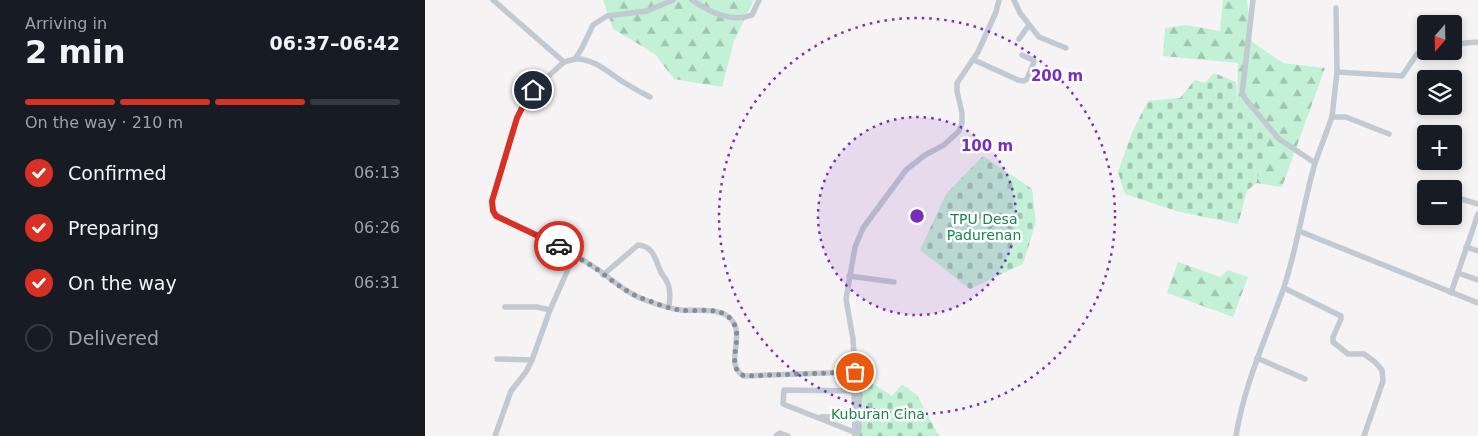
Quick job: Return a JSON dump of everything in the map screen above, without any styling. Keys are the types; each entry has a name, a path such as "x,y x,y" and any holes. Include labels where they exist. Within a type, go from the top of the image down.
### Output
{"street":[{"path":"493,0 563,62"},
{"path":"575,59 593,25 607,16 647,11 673,0"},
{"path":"692,0 716,14 740,17 752,15 759,0"},
{"path":"855,434 859,429 859,381 855,372 853,339 846,298 852,259 863,228 898,180 915,162 944,145 959,131 962,123 962,113 957,83 974,60 991,26 999,0"},
{"path":"1014,0 1020,13 1039,37 1066,48"},
{"path":"1253,0 1242,94 1279,139 1315,163"},
{"path":"1236,436 1237,425 1257,358 1284,288 1299,231 1306,194 1332,117 1337,72 1336,8"},
{"path":"1019,39 1029,25"},
{"path":"1463,43 1478,42"},
{"path":"1337,72 1402,76 1417,54"},
{"path":"974,60 1019,80 1024,80 1027,79 1034,62 1023,56"},
{"path":"650,97 601,67 582,59 563,62 533,90 517,118 492,201 493,211 496,216 552,241 618,286 644,299 679,310 721,312 737,328 735,368 744,376 855,372"},
{"path":"1332,117 1346,117 1389,134"},
{"path":"1462,199 1478,204"},
{"path":"1451,293 1466,247 1477,223 1478,214"},
{"path":"1299,231 1478,303"},
{"path":"603,275 637,245 647,248 654,254 661,273 668,282 670,294 669,307"},
{"path":"1466,247 1478,252"},
{"path":"495,436 511,390 526,372 532,360 550,310 574,256"},
{"path":"1458,273 1478,280"},
{"path":"849,276 894,282"},
{"path":"1284,288 1337,313 1341,319 1333,337 1333,342 1348,354 1364,354 1382,370 1383,381 1365,436"},
{"path":"505,307 537,307 550,310"},
{"path":"1257,358 1305,380"},
{"path":"497,359 532,360"},
{"path":"784,390 854,390 855,434 783,404 784,390"},
{"path":"816,418 854,417"},
{"path":"776,436 780,434 788,436"}],"green space":[{"path":"603,0 754,0 734,41 722,87 674,79 655,54 613,29"},
{"path":"1223,0 1247,0 1252,42 1283,63 1325,68 1282,187 1256,183 1269,136 1237,104 1238,63 1163,56 1165,28 1186,25 1220,31"},
{"path":"1214,73 1236,82 1237,104 1269,136 1256,183 1247,191 1238,224 1176,211 1125,194 1118,172 1133,130 1148,101 1180,98 1195,80 1205,83"},
{"name":"TPU Desa Padurenan","path":"983,156 1032,189 1036,222 1023,264 970,289 920,250 946,194"},
{"path":"1178,262 1220,277 1228,270 1248,277 1233,317 1167,293"},
{"name":"Kuburan Cina","path":"855,372 892,396 902,384 917,395 939,436 856,436"}],"way so far":[{"path":"559,246 618,286 644,299 679,310 715,311 726,315 733,320 737,328 735,368 744,376 855,372"}],"route":[{"path":"533,90 527,98 514,126 492,201 493,211 496,216 530,230 559,246"}]}
